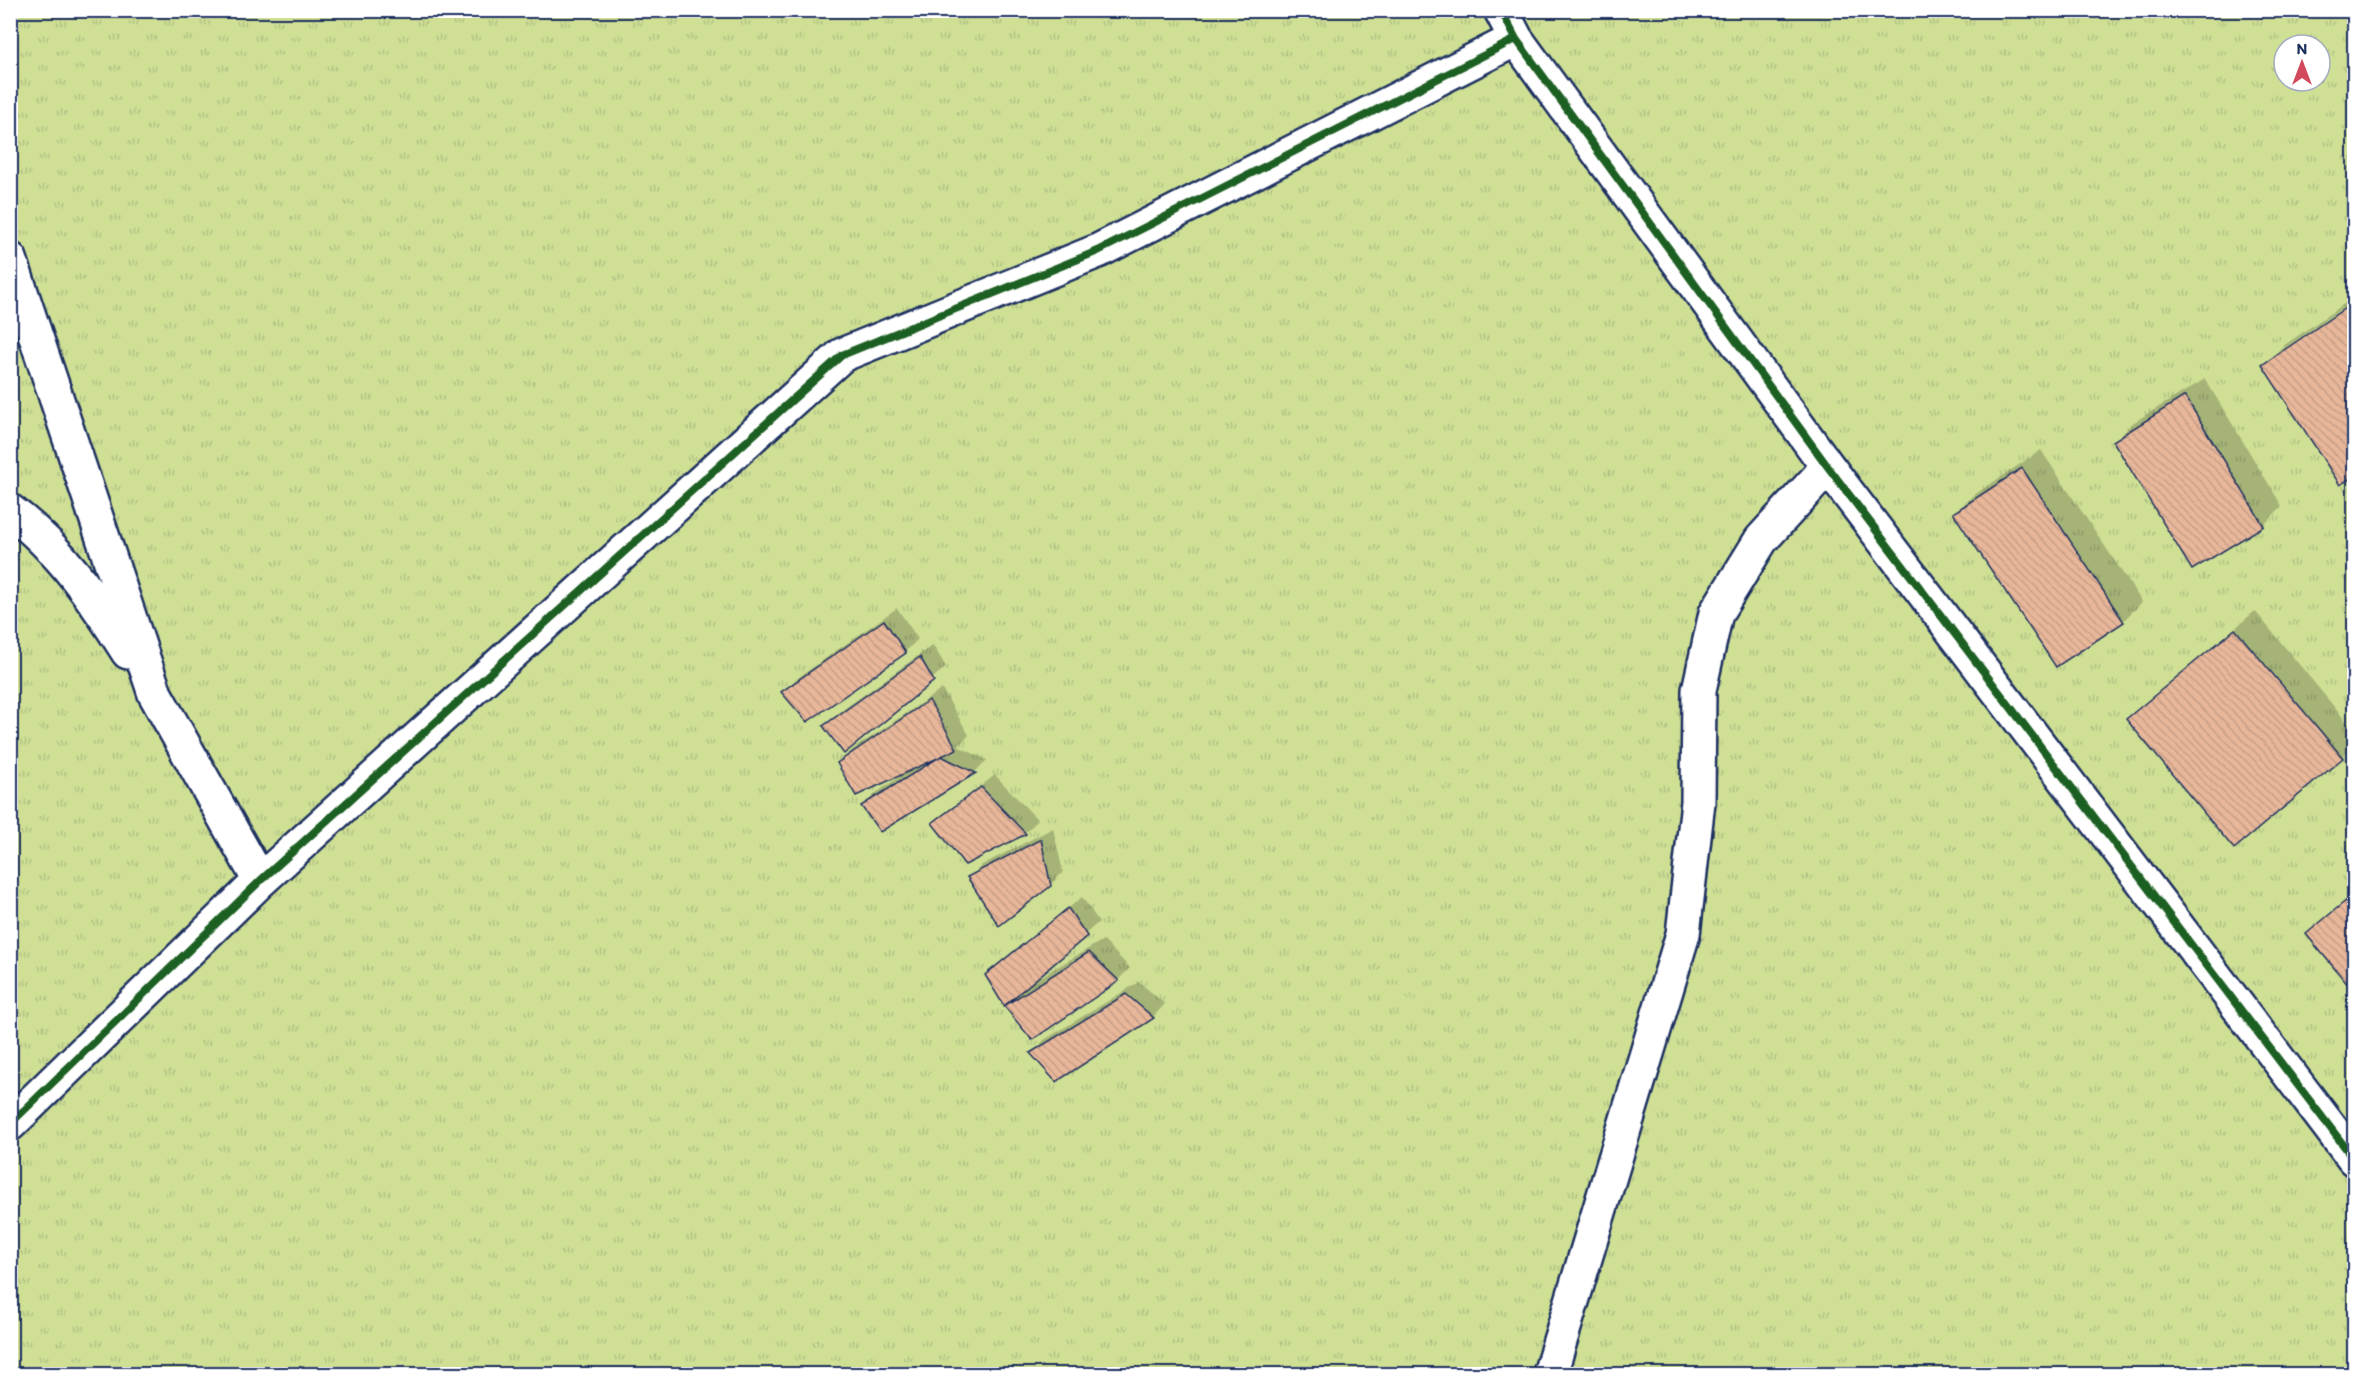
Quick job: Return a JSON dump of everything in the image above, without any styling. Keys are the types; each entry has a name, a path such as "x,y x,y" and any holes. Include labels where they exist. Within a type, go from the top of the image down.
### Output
{"street":[{"path":"1501,10 1516,39 1828,467 2355,1159"},
{"path":"10,1124 260,881 842,355 1098,251 1516,39"},
{"path":"10,259 154,694"},
{"path":"1550,1374 1683,934 1698,802 1699,690 1716,613 1761,540 1828,467"},
{"path":"10,511 28,524 95,600 154,694 260,881"}],"green space":[{"path":"10,11 2354,11 2354,1374 11,1374"}],"building":[{"path":"2354,302 2354,476 2340,485 2262,365"},
{"path":"2185,396 2264,526 2192,570 2113,441"},
{"path":"2022,468 2124,622 2056,667 1953,513"},
{"path":"884,620 906,653 807,722 781,692"},
{"path":"2235,629 2343,758 2234,849 2126,719"},
{"path":"920,657 934,681 844,754 823,726"},
{"path":"929,700 957,749 856,796 837,763"},
{"path":"941,756 976,773 880,832 861,806"},
{"path":"981,787 1026,834 965,865 932,823"},
{"path":"1041,839 1051,886 999,926 967,877"},
{"path":"2354,894 2354,992 2306,934"},
{"path":"1068,908 1087,936 1004,1006 985,975"},
{"path":"1089,952 1119,981 1032,1040 1004,1006"},
{"path":"1126,994 1154,1018 1056,1082 1030,1053"}],"cycle path":[{"path":"1501,10 1516,39 1828,467 2354,1159"},
{"path":"10,1124 260,881 842,355 1098,251 1516,39"}]}
